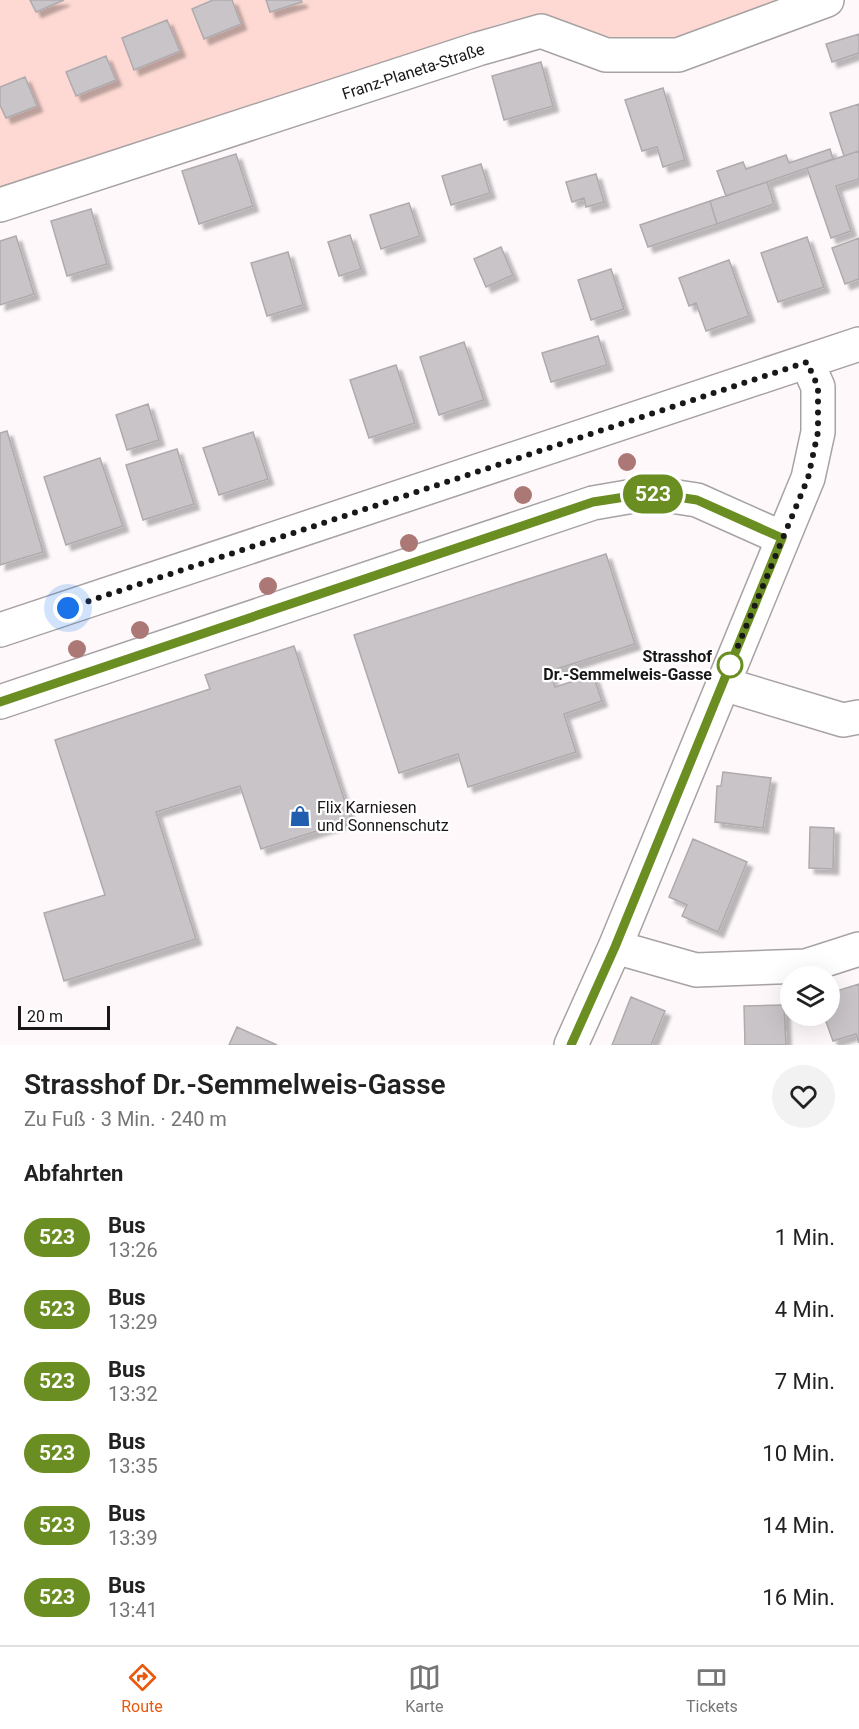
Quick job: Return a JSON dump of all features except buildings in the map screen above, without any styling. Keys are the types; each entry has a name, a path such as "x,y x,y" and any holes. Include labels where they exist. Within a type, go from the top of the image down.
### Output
{"street":[{"name":"Franz-Planeta-Straße","path":"0,205 478,49 541,32 606,54 678,55 827,0"},
{"path":"0,630 859,344"},
{"path":"571,1045 615,947 808,478 818,432 818,387 807,362"},
{"path":"0,702 593,502 651,493 697,500 782,538"},
{"path":"723,684 843,720 859,717"},
{"path":"615,947 696,970 806,966 859,949"}],"shaded area":[{"path":"0,0 799,0 710,30 638,45 559,22 505,22 0,195"}],"bus line":[{"name":"523","path":"0,702 318,597 593,502 651,493 697,500 782,538 615,947 571,1045"}],"place":[{"name":"Strasshof Dr.-Semmelweis-Gasse","path":"730,665"},
{"name":"Flix Karniesen und Sonnenschutz","path":"300,816"}],"route":[{"path":"68,608 807,362 818,387 818,432 808,478 730,665"}]}
